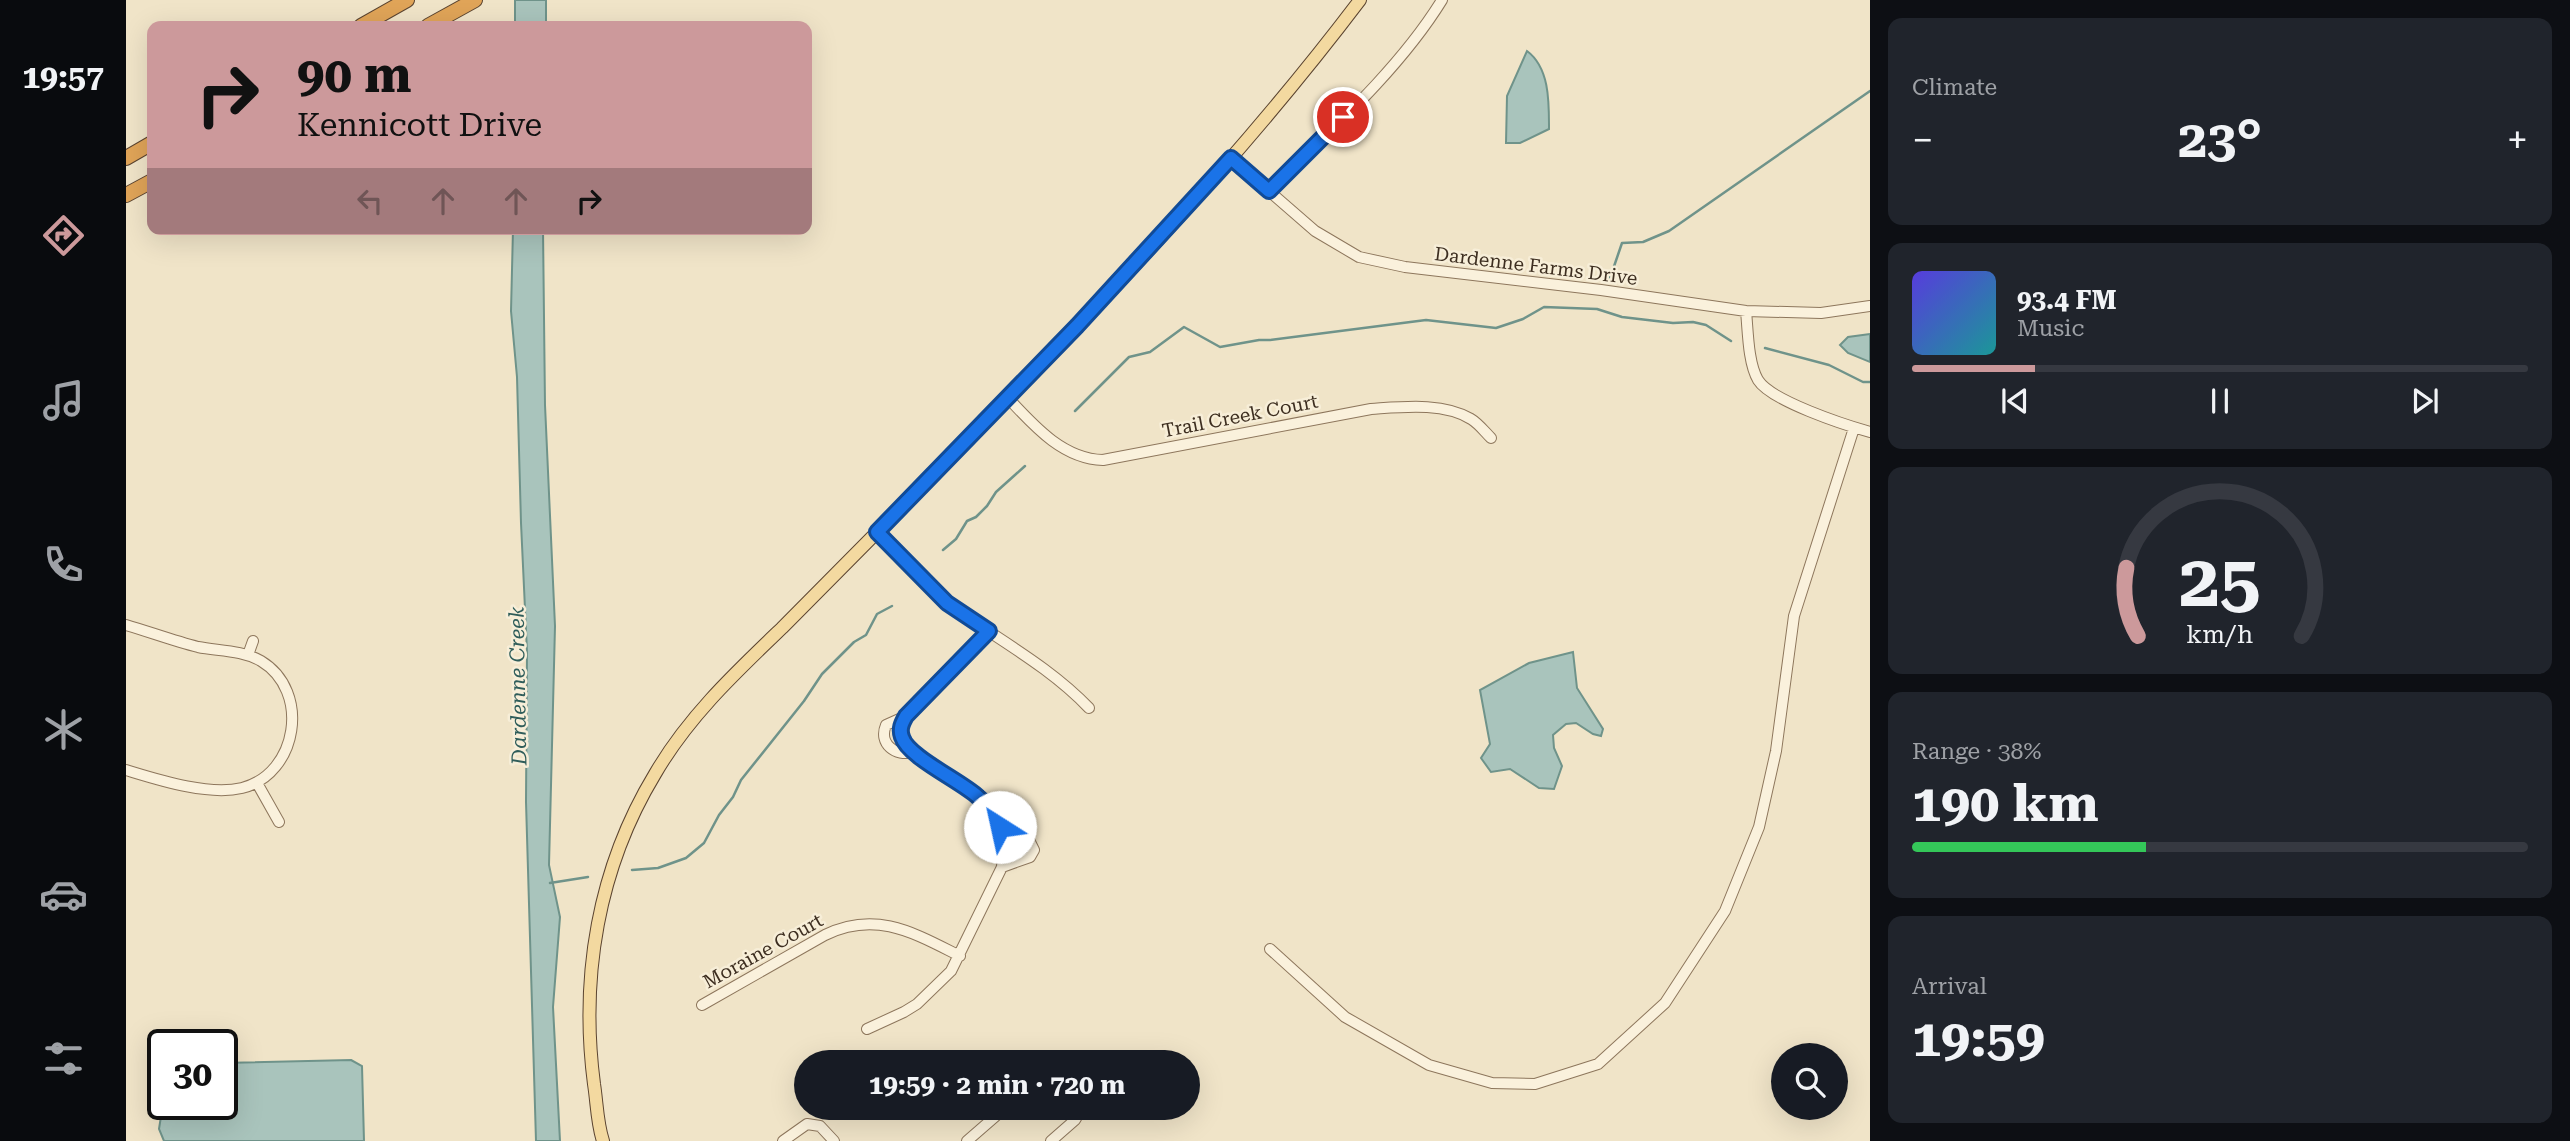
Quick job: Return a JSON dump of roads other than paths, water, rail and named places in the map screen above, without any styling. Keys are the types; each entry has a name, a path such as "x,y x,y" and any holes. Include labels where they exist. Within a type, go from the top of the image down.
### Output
{"highway":[{"path":"370,21 407,0"},
{"path":"437,21 475,0"},
{"path":"126,158 147,146"},
{"path":"126,195 147,184"}],"main road":[{"path":"603,1141 589,1046 590,971 599,912 615,857 642,796 676,742 710,698 1008,398 1186,210 1322,50 1360,0"}],"street":[{"path":"1269,191 1394,64 1429,21 1442,0"},
{"name":"Dardenne Farms Drive","path":"1231,158 1315,231 1359,257 1405,267 1601,290 1746,311 1821,313 1870,306"},
{"path":"1746,311 1749,349 1759,381 1785,401 1870,432"},
{"name":"Trail Creek Court","path":"1008,398 1049,438 1072,454 1088,460 1103,460 1371,409 1407,406 1443,410 1471,419 1491,438"},
{"path":"1270,948 1345,1017 1429,1065 1493,1083 1535,1084 1598,1064 1665,1003 1725,911 1759,827 1776,751 1794,616 1854,428"},
{"path":"877,532 947,603 1068,686 1090,708"},
{"path":"126,625 195,646 248,655 271,669 286,691 292,706 293,719 288,745 277,765 257,783 235,789 206,788 166,782 126,770"},
{"path":"867,1029 905,1012 929,995 951,971 1002,867 1004,842 1000,827 988,807 977,796 913,752 901,736 901,724 906,716 989,631"},
{"path":"248,655 253,640"},
{"path":"906,716 886,725 883,735 886,745 894,751 905,754 913,752"},
{"path":"257,783 279,822"},
{"path":"1000,827 1026,835 1030,838 1034,850 1030,857 1014,865 1002,867"},
{"name":"Moraine Court","path":"702,1005 825,934 844,928 874,923 895,926 960,956"},
{"path":"967,1141 991,1120"},
{"path":"1051,1141 1076,1120"},
{"path":"783,1141 807,1124 820,1126 834,1141"}],"water":[{"path":"515,0 546,0 546,21 515,21"},
{"path":"1527,51 1535,58 1544,76 1549,129 1520,143 1506,143 1507,96"},
{"path":"513,235 543,235 545,405 555,626 549,865 560,917 553,1007 560,1141 536,1141 526,802 527,652 517,377 511,311"},
{"path":"1870,334 1870,362 1848,353 1840,345 1848,337"},
{"path":"1573,652 1577,688 1603,729 1601,736 1576,723 1566,724 1553,735 1554,748 1562,766 1554,789 1539,788 1510,769 1491,772 1481,758 1490,744 1480,690 1529,663"},
{"path":"351,1060 362,1066 364,1141 164,1141 159,1129 160,1120 238,1120 238,1063"}],"waterway":[{"path":"1609,281 1622,243 1643,242 1669,231 1870,91"},
{"path":"1075,411 1129,357 1150,352 1184,327 1220,347 1426,320 1496,328 1523,319 1544,307 1597,309 1622,317 1673,323 1693,322 1706,325 1731,341"},
{"path":"1765,348 1829,365 1863,382 1870,382"},
{"path":"943,550 956,539 967,521 976,517 996,492 1025,466"},
{"path":"632,870 658,868 686,858 704,843 741,780 822,674 854,642 866,635 877,614 892,606"},
{"path":"550,883 588,877"}],"water label":[{"name":"Dardenne Creek","path":"518,686"}]}
